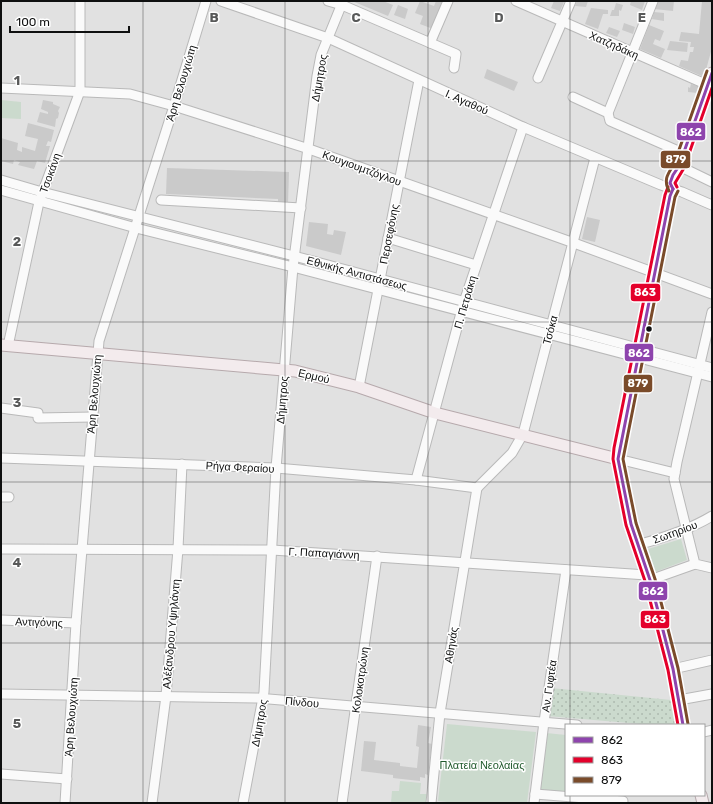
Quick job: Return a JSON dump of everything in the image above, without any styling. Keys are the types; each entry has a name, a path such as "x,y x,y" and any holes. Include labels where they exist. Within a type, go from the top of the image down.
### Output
{"main road":[{"path":"683,724 673,669 627,506 618,458 618,449 672,189 670,184 673,175 680,166 683,153 710,86 712,74"},
{"name":"Ερμού","path":"4,345 296,372 359,387 435,413 618,458"}],"street":[{"name":"Τσοκάνη","path":"4,345 42,192 80,91 80,1"},
{"name":"Άρη Βελουχιώτη","path":"65,803 73,695 76,623 99,341 136,228 206,1"},
{"name":"Ι. Αγαθού","path":"221,1 328,38 523,127 712,205"},
{"path":"328,1 343,3 456,54 454,68"},
{"path":"430,42 448,1"},
{"name":"Χατζηδάκη","path":"516,1 710,86"},
{"path":"538,78 571,1"},
{"path":"653,1 608,113 610,121 683,153"},
{"name":"Δήμητρος","path":"243,803 263,698 276,468 294,256 321,55 343,3"},
{"name":"Περσεφόνης","path":"359,387 419,80"},
{"name":"Κουγιουμτζόγλου","path":"1,88 130,94 174,106 309,149 574,243 712,294"},
{"path":"573,97 608,113"},
{"name":"Π. Πετράκη","path":"416,480 463,307 523,127"},
{"name":"Τσόκα","path":"477,488 512,453 523,434 595,158"},
{"path":"680,166 712,182"},
{"name":"Εθνικής Αντιστάσεως","path":"1,180 42,192 294,256 381,280 463,307"},
{"name":"Εθνικής Αντιστάσεως","path":"1,190 136,228 379,290 463,307 550,329 699,369 712,377"},
{"path":"162,200 301,208"},
{"path":"388,238 476,265"},
{"path":"695,564 674,479 712,312"},
{"name":"Εθνικής Αντιστάσεως","path":"699,369 712,368"},
{"path":"1,408 38,413 38,418 92,417"},
{"name":"Ρήγα Φεραίου","path":"1,458 276,468 416,480 477,488"},
{"path":"618,458 675,473"},
{"name":"Αλέξανδρου Υψηλάντη","path":"152,803 166,696 178,549 182,464"},
{"name":"Αθηνάς","path":"431,803 440,713 477,488"},
{"name":"Σωτηρίου","path":"637,545 686,529 701,523 712,516"},
{"name":"Γ. Παπαγιάννη","path":"1,549 272,550 566,570 648,578"},
{"name":"Κολοκοτρώνη","path":"342,803 357,706 377,556"},
{"path":"648,578 695,564 712,568"},
{"name":"Αν. Γυφτέα","path":"534,799 566,570"},
{"name":"Αντιγόνης","path":"1,620 76,623"},
{"path":"673,669 712,660"},
{"name":"Πίνδου","path":"1,694 263,698 566,724"},
{"path":"679,700 712,694"},
{"path":"1,774 66,779"},
{"path":"534,799 623,800"}],"green space":[{"path":"1,100 21,102 21,119 1,118"},
{"path":"681,539 687,560 655,572 648,549"},
{"path":"551,688 671,700 676,724 640,724 547,716"},
{"name":"Πλατεία Νεολαίας","path":"447,724 536,732 527,803 456,803 438,801"},
{"path":"546,733 565,735 565,794 540,790"},
{"path":"400,781 421,783 420,794 427,794 426,803 391,803 392,791 399,791"}],"building":[{"path":"352,1 383,1 393,5 388,16"},
{"path":"420,1 434,6 436,1 445,1 433,29 420,24 423,16 415,13"},
{"path":"554,1 564,2 560,11 551,8"},
{"path":"577,1 588,1 586,7 575,6"},
{"path":"631,1 645,1 642,10 630,5"},
{"path":"657,1 674,1 673,11 654,9"},
{"path":"702,1 712,1 712,48 704,77 679,66 681,60 688,61 690,52 693,52 694,47 690,47 691,42 679,41 681,32 699,34"},
{"path":"616,3 623,5 621,11 619,10 619,16 610,16 612,10 614,10"},
{"path":"398,5 408,9 405,19 394,15"},
{"path":"591,8 608,10 608,14 603,14 598,29 585,24"},
{"path":"654,12 664,13 664,21 652,19"},
{"path":"624,23 635,27 633,34 622,30"},
{"path":"649,25 664,31 660,41 655,39 653,44 665,49 661,58 640,49"},
{"path":"609,27 620,31 617,37 606,33"},
{"path":"670,41 688,43 687,52 667,50"},
{"path":"487,69 518,82 514,91 484,78"},
{"path":"691,84 700,87 698,93 688,92 688,87 690,88"},
{"path":"43,100 53,102 53,104 60,107 55,127 37,122 40,112 48,114 48,112 41,109"},
{"path":"28,123 54,130 51,142 48,141 46,146 50,146 45,163 37,161 34,169 18,165 20,162 14,160 13,164 1,161 1,138 18,143 17,150 22,152 22,147 35,151 38,139 25,136"},
{"path":"167,168 289,172 288,204 278,204 278,199 166,194"},
{"path":"587,217 600,220 595,242 582,239"},
{"path":"309,222 328,224 327,234 333,235 334,230 346,232 341,255 306,246"},
{"path":"418,725 431,727 428,743 432,744 428,775 425,774 425,778 420,777 420,781 393,778 393,775 361,771 364,741 376,742 374,760 400,763 400,766 417,768 419,747 416,746"}],"transit line":[{"name":"879","path":"669,191 666,180 674,164 707,71"},
{"name":"862","path":"673,189 670,183 679,166 712,73"},
{"name":"863","path":"677,187 675,183 684,168 712,88"},
{"name":"863","path":"668,187 665,195 613,459 626,525 645,581 668,670 678,724"},
{"name":"862","path":"673,189 670,196 618,459 631,524 650,580 673,669 683,724"},
{"name":"879","path":"678,191 675,197 623,459 636,523 655,579 678,668 688,724"}]}
